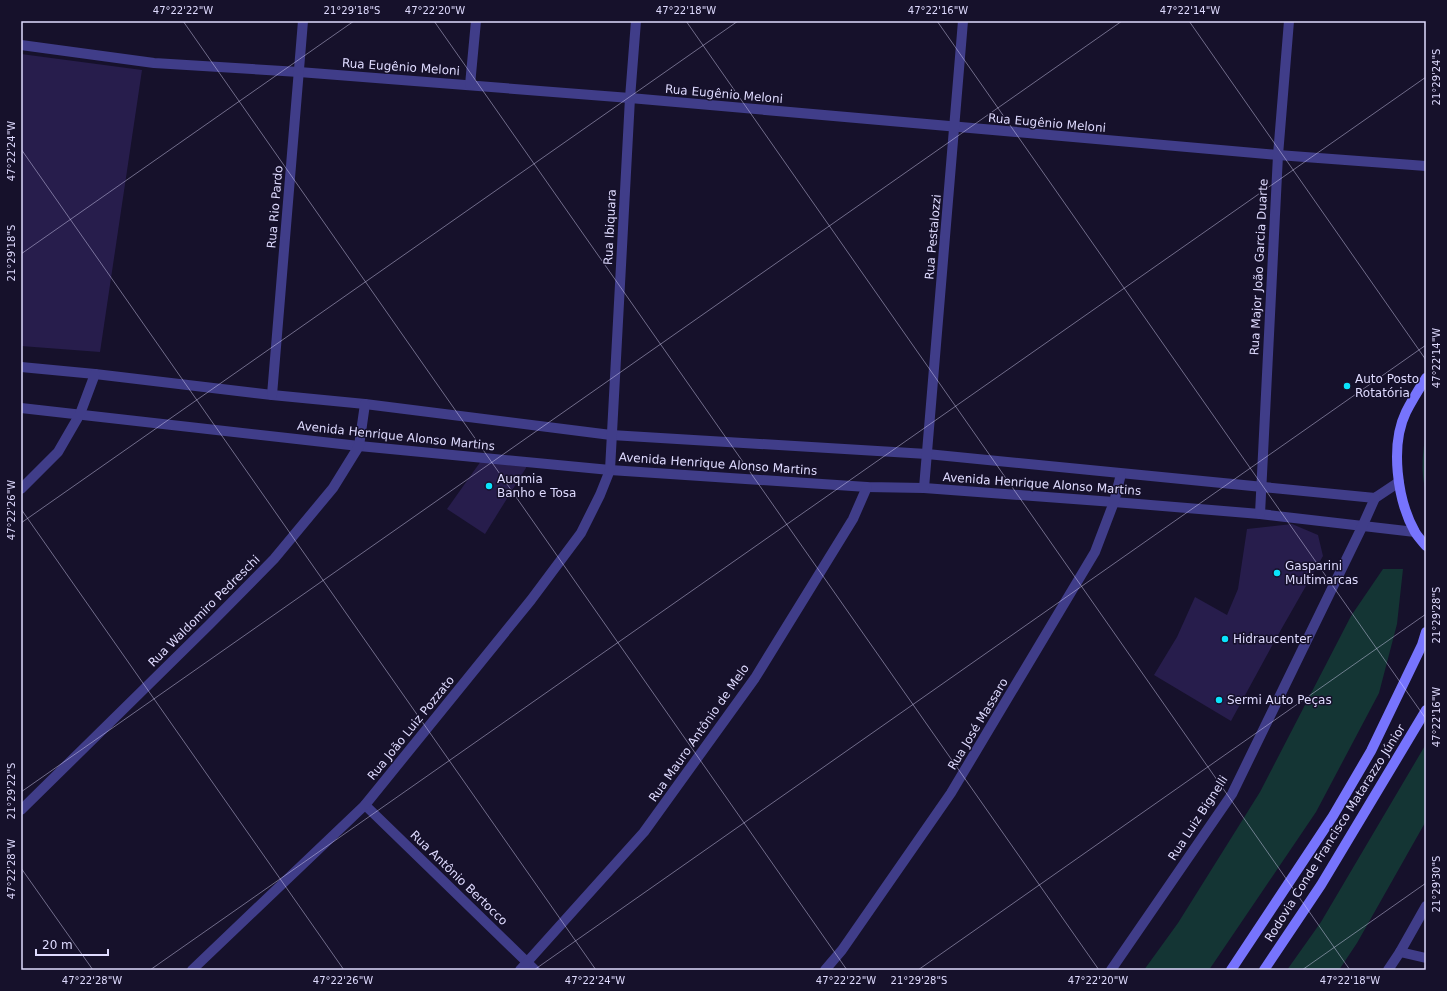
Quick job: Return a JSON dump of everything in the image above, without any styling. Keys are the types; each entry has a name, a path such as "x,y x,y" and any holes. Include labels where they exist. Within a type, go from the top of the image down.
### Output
{"main road":[{"path":"1426,378 1405,413 1399,436 1397,459 1399,482 1404,508 1415,532 1426,546"},
{"name":"Rodovia Conde Francisco Matarazzo Júnior","path":"1231,970 1333,816 1371,752 1422,645 1426,632"},
{"name":"Rodovia Conde Francisco Matarazzo Júnior","path":"1264,970 1321,885 1426,710"}],"street":[{"name":"Rua Rio Pardo","path":"272,395 303,21"},
{"path":"470,85 476,21"},
{"name":"Rua Ibiquara","path":"610,470 630,98 636,21"},
{"name":"Rua Pestalozzi","path":"924,488 963,21"},
{"name":"Rua Major João Garcia Duarte","path":"1260,514 1278,155 1289,21"},
{"name":"Rua Eugênio Meloni","path":"21,45 154,63 470,85 955,128 1426,166"},
{"name":"Avenida Henrique Alonso Martins","path":"21,367 365,404 611,435 927,454 1375,498"},
{"path":"21,489 58,452 80,414 95,374"},
{"name":"Rua Waldomiro Pedreschi","path":"21,810 204,631 274,559 333,488 358,446 365,404"},
{"name":"Avenida Henrique Alonso Martins","path":"21,408 358,446 610,470 867,487 924,488 1114,502 1260,514 1415,532"},
{"name":"Rua João Luiz Pozzato","path":"192,970 365,805 531,600 581,533 600,495 610,470"},
{"name":"Rua José Massaro","path":"825,970 842,950 951,793 1095,552 1114,502 1121,474"},
{"path":"1375,498 1399,482"},
{"name":"Rua Mauro Antônio de Melo","path":"528,968 644,832 755,678 852,519 867,487"},
{"name":"Rua Luiz Bignelli","path":"1112,970 1232,794 1375,498"},
{"name":"Rua Antônio Bertocco","path":"365,805 528,968"},
{"path":"1388,970 1426,906"},
{"path":"1400,952 1426,958"}],"green space":[{"path":"1426,431 1426,492 1423,477 1423,454"},
{"path":"1383,569 1403,569 1397,624 1379,693 1316,812 1209,970 1144,970 1178,923 1260,792 1351,616"},
{"path":"1426,744 1426,821 1357,943 1339,970 1287,970 1321,922"}],"building":[{"path":"21,54 142,70 100,352 21,346"},
{"name":"Auqmia Banho e Tosa","path":"481,461 529,463 485,534 447,509"},
{"path":"1292,524 1318,535 1323,556 1231,721 1154,675 1177,637 1195,597 1227,615 1238,589 1247,529"}],"place":[{"name":"Auto Posto Rotatória","path":"1347,386"},
{"name":"Auqmia Banho e Tosa","path":"489,486"},
{"name":"Gasparini Multimarcas","path":"1277,573"},
{"name":"Hidraucenter","path":"1225,639"},
{"name":"Sermi Auto Peças","path":"1219,700"}]}
